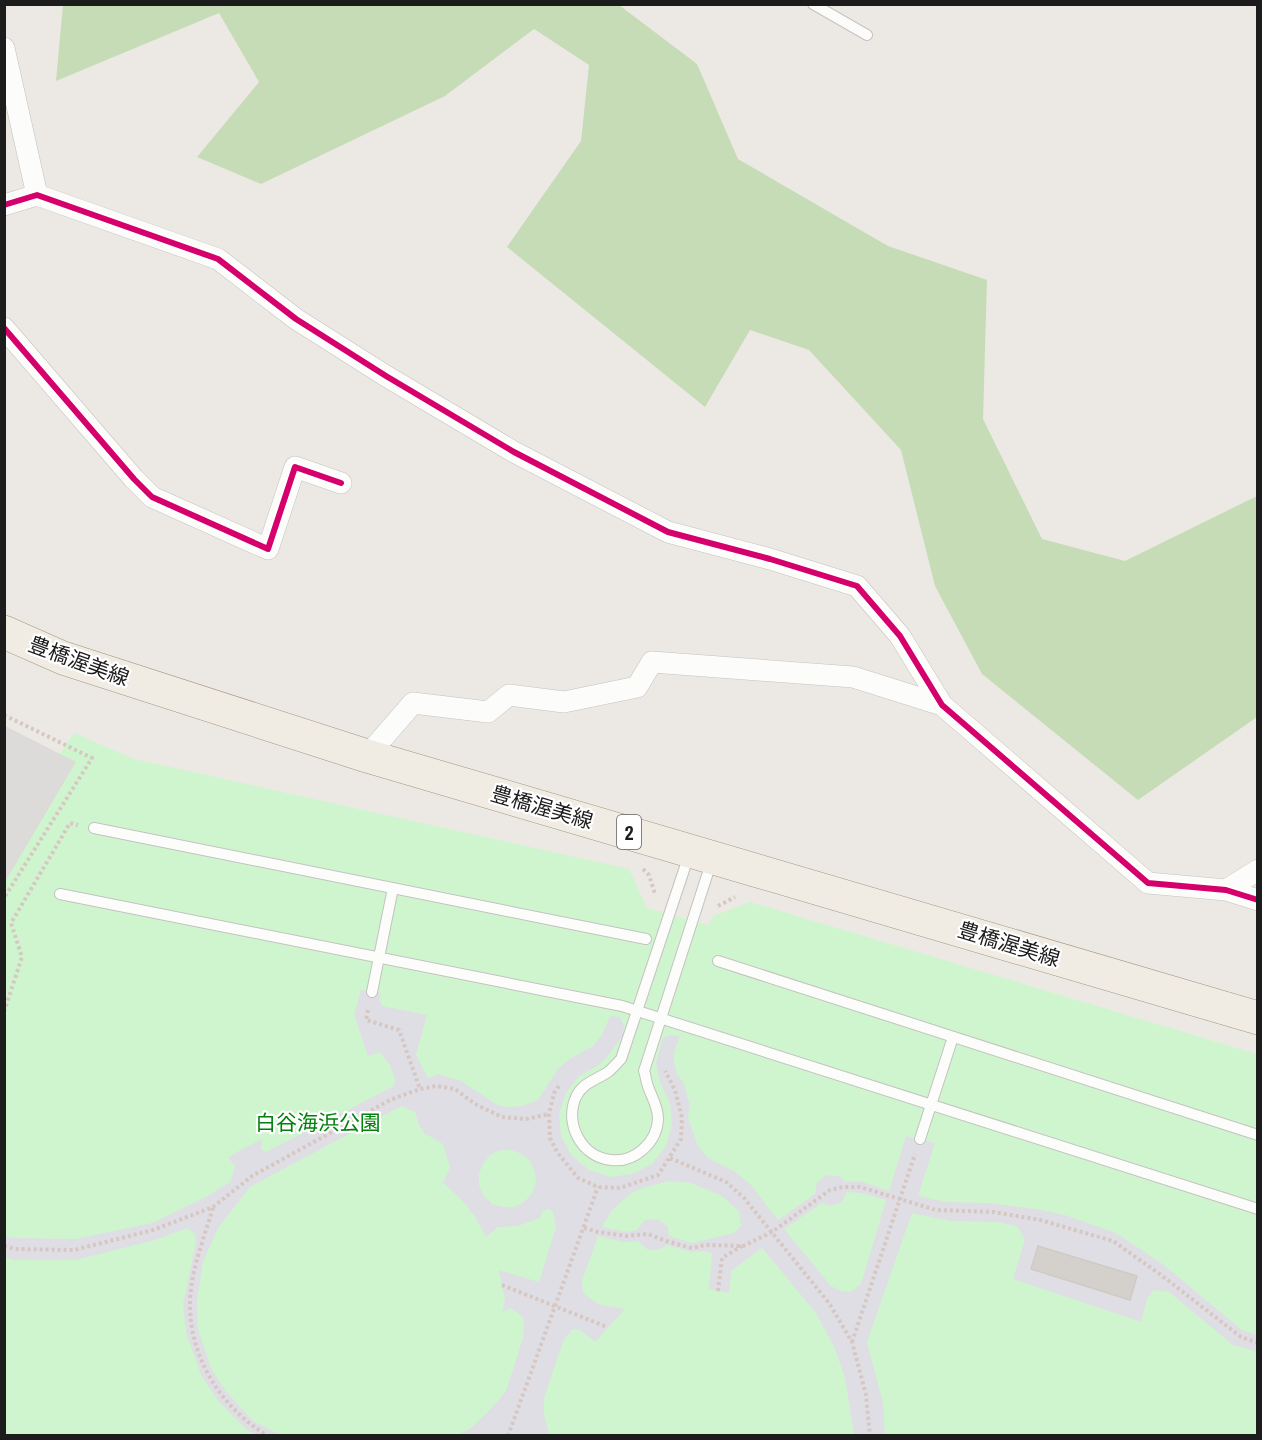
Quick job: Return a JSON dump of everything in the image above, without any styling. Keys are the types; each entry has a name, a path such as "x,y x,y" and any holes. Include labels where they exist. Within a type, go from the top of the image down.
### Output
{"main road":[{"name":"豊橋渥美線","path":"4,632 63,658 366,756 1257,1018"}],"street":[{"path":"4,48 37,195"},
{"path":"4,205 37,195 218,259 296,319 386,376 514,452 668,532 770,559 857,586 900,636 942,705 1148,884 1226,890 1257,900"},
{"path":"4,328 152,497 268,549 295,467 342,483"},
{"path":"366,756 413,703 488,712 509,695 564,702 638,687 652,662 854,677 942,705"},
{"path":"1226,890 1257,870"}],"lane":[{"path":"813,4 867,35"},
{"path":"94,828 646,939"},
{"path":"702,853 661,1019 644,1071 649,1089 657,1104 658,1121 653,1137 643,1150 628,1158 610,1160 594,1155 581,1144 573,1130 571,1112 576,1096 587,1083 609,1071 621,1059 636,1011 702,853"},
{"path":"372,992 393,888"},
{"path":"60,894 636,1011 1257,1209"},
{"path":"718,961 1257,1135"},
{"path":"920,1139 953,1037"}],"path":[{"path":"4,715 92,758 4,898"},
{"path":"4,1012 22,957 10,923 70,823 94,828"},
{"path":"636,861 649,875 655,892 656,911 646,939"},
{"path":"714,910 734,897 742,897"},
{"path":"372,992 366,1020 399,1030 420,1089"},
{"path":"560,1085 554,1093 549,1114 550,1138 557,1152 578,1178 598,1187 620,1188 658,1175 681,1139 682,1118 675,1090 665,1071 665,1053 674,1023"},
{"path":"4,1246 15,1249 74,1250 153,1230 213,1207 252,1176 390,1100 420,1089 437,1086 455,1089 475,1104 502,1117 526,1119 549,1114"},
{"path":"852,1342 920,1139"},
{"path":"670,1158 726,1182 744,1198 830,1303 852,1342 866,1395 870,1436"},
{"path":"717,1291 722,1258 772,1232 830,1190 860,1186 936,1210 994,1212 1040,1220 1113,1241 1241,1337 1257,1342"},
{"path":"508,1436 598,1187"},
{"path":"213,1207 196,1262 190,1301 192,1329 206,1372 222,1397 250,1425 268,1436"},
{"path":"584,1227 598,1233 627,1236 648,1234 693,1248 705,1245 743,1246"},
{"path":"502,1285 607,1327"}],"green space":[{"path":"63,5 619,5 697,64 738,159 888,246 987,280 983,419 1042,539 1125,561 1257,496 1257,717 1138,800 982,674 935,586 901,450 809,350 750,330 705,407 507,247 581,141 589,65 534,29 445,96 261,184 197,157 259,82 219,13 56,81"},
{"name":"白谷海浜公園","path":"74,733 134,759 629,869 647,908 709,925 713,916 750,902 1257,1054 1257,1435 5,1435 4,833"}],"shaded area":[{"path":"361,990 381,994 379,1000 383,1006 427,1015 416,1055 428,1078 439,1074 461,1081 497,1105 507,1107 522,1106 538,1100 558,1069 568,1060 593,1046 603,1033 610,1016 620,1017 624,1026 623,1035 599,1065 579,1076 566,1093 559,1114 561,1136 572,1156 589,1170 610,1177 632,1174 652,1164 666,1146 672,1125 670,1103 660,1083 656,1063 663,1037 680,1036 674,1052 674,1061 676,1072 684,1084 690,1106 688,1118 698,1146 708,1158 734,1171 751,1185 778,1220 815,1194 817,1182 827,1175 839,1176 845,1182 860,1181 889,1191 906,1136 935,1143 918,1196 946,1202 990,1203 1036,1209 1065,1215 1116,1233 1164,1265 1242,1330 1257,1335 1257,1352 1233,1345 1169,1292 1153,1290 1147,1299 1141,1322 1013,1279 1025,1239 1017,1226 997,1222 950,1221 912,1213 867,1342 883,1403 885,1435 854,1435 845,1378 835,1349 816,1313 762,1248 731,1271 729,1293 709,1289 712,1254 705,1251 692,1252 666,1245 661,1249 648,1250 638,1241 623,1242 598,1236 582,1281 583,1293 598,1304 625,1309 595,1342 579,1329 571,1330 563,1342 544,1398 544,1414 549,1435 458,1435 471,1428 506,1391 523,1338 524,1318 511,1308 502,1312 505,1300 499,1270 539,1282 556,1227 553,1212 548,1209 542,1211 540,1218 518,1226 498,1227 486,1237 474,1215 443,1183 450,1167 443,1144 424,1133 415,1112 401,1106 250,1187 218,1228 203,1262 197,1301 198,1329 211,1368 226,1391 253,1421 280,1435 257,1435 246,1429 219,1402 202,1377 186,1333 183,1304 196,1242 195,1234 187,1228 155,1240 76,1260 13,1260 5,1257 4,1236 75,1239 152,1223 206,1197 230,1182 235,1167 228,1157 262,1139 261,1149 266,1152 394,1086 395,1080 390,1065 380,1052 368,1056 354,1014","holes":["500,1150 511,1150 522,1154 530,1161 535,1172 536,1183 532,1194 524,1202 514,1207 492,1204 484,1196 479,1185 479,1174 483,1164 490,1155","669,1181 691,1183 722,1196 739,1211 741,1226 734,1233 692,1243 669,1236 668,1227 658,1219 645,1220 637,1230 626,1232 602,1227 612,1210 630,1194 645,1187","847,1192 886,1200 861,1284 850,1292 831,1286 784,1229 822,1203 829,1206 841,1203"]}],"pier":[{"path":"4,726 76,762 5,882"}],"building":[{"path":"1038,1246 1137,1276 1130,1300 1031,1269"}],"cycle path":[{"path":"4,205 37,195 218,259 296,319 386,376 514,452 668,532 770,559 857,586 900,636 942,705 1148,883 1226,890 1258,900"},
{"path":"4,328 152,497 268,549 295,467 341,483"}]}
